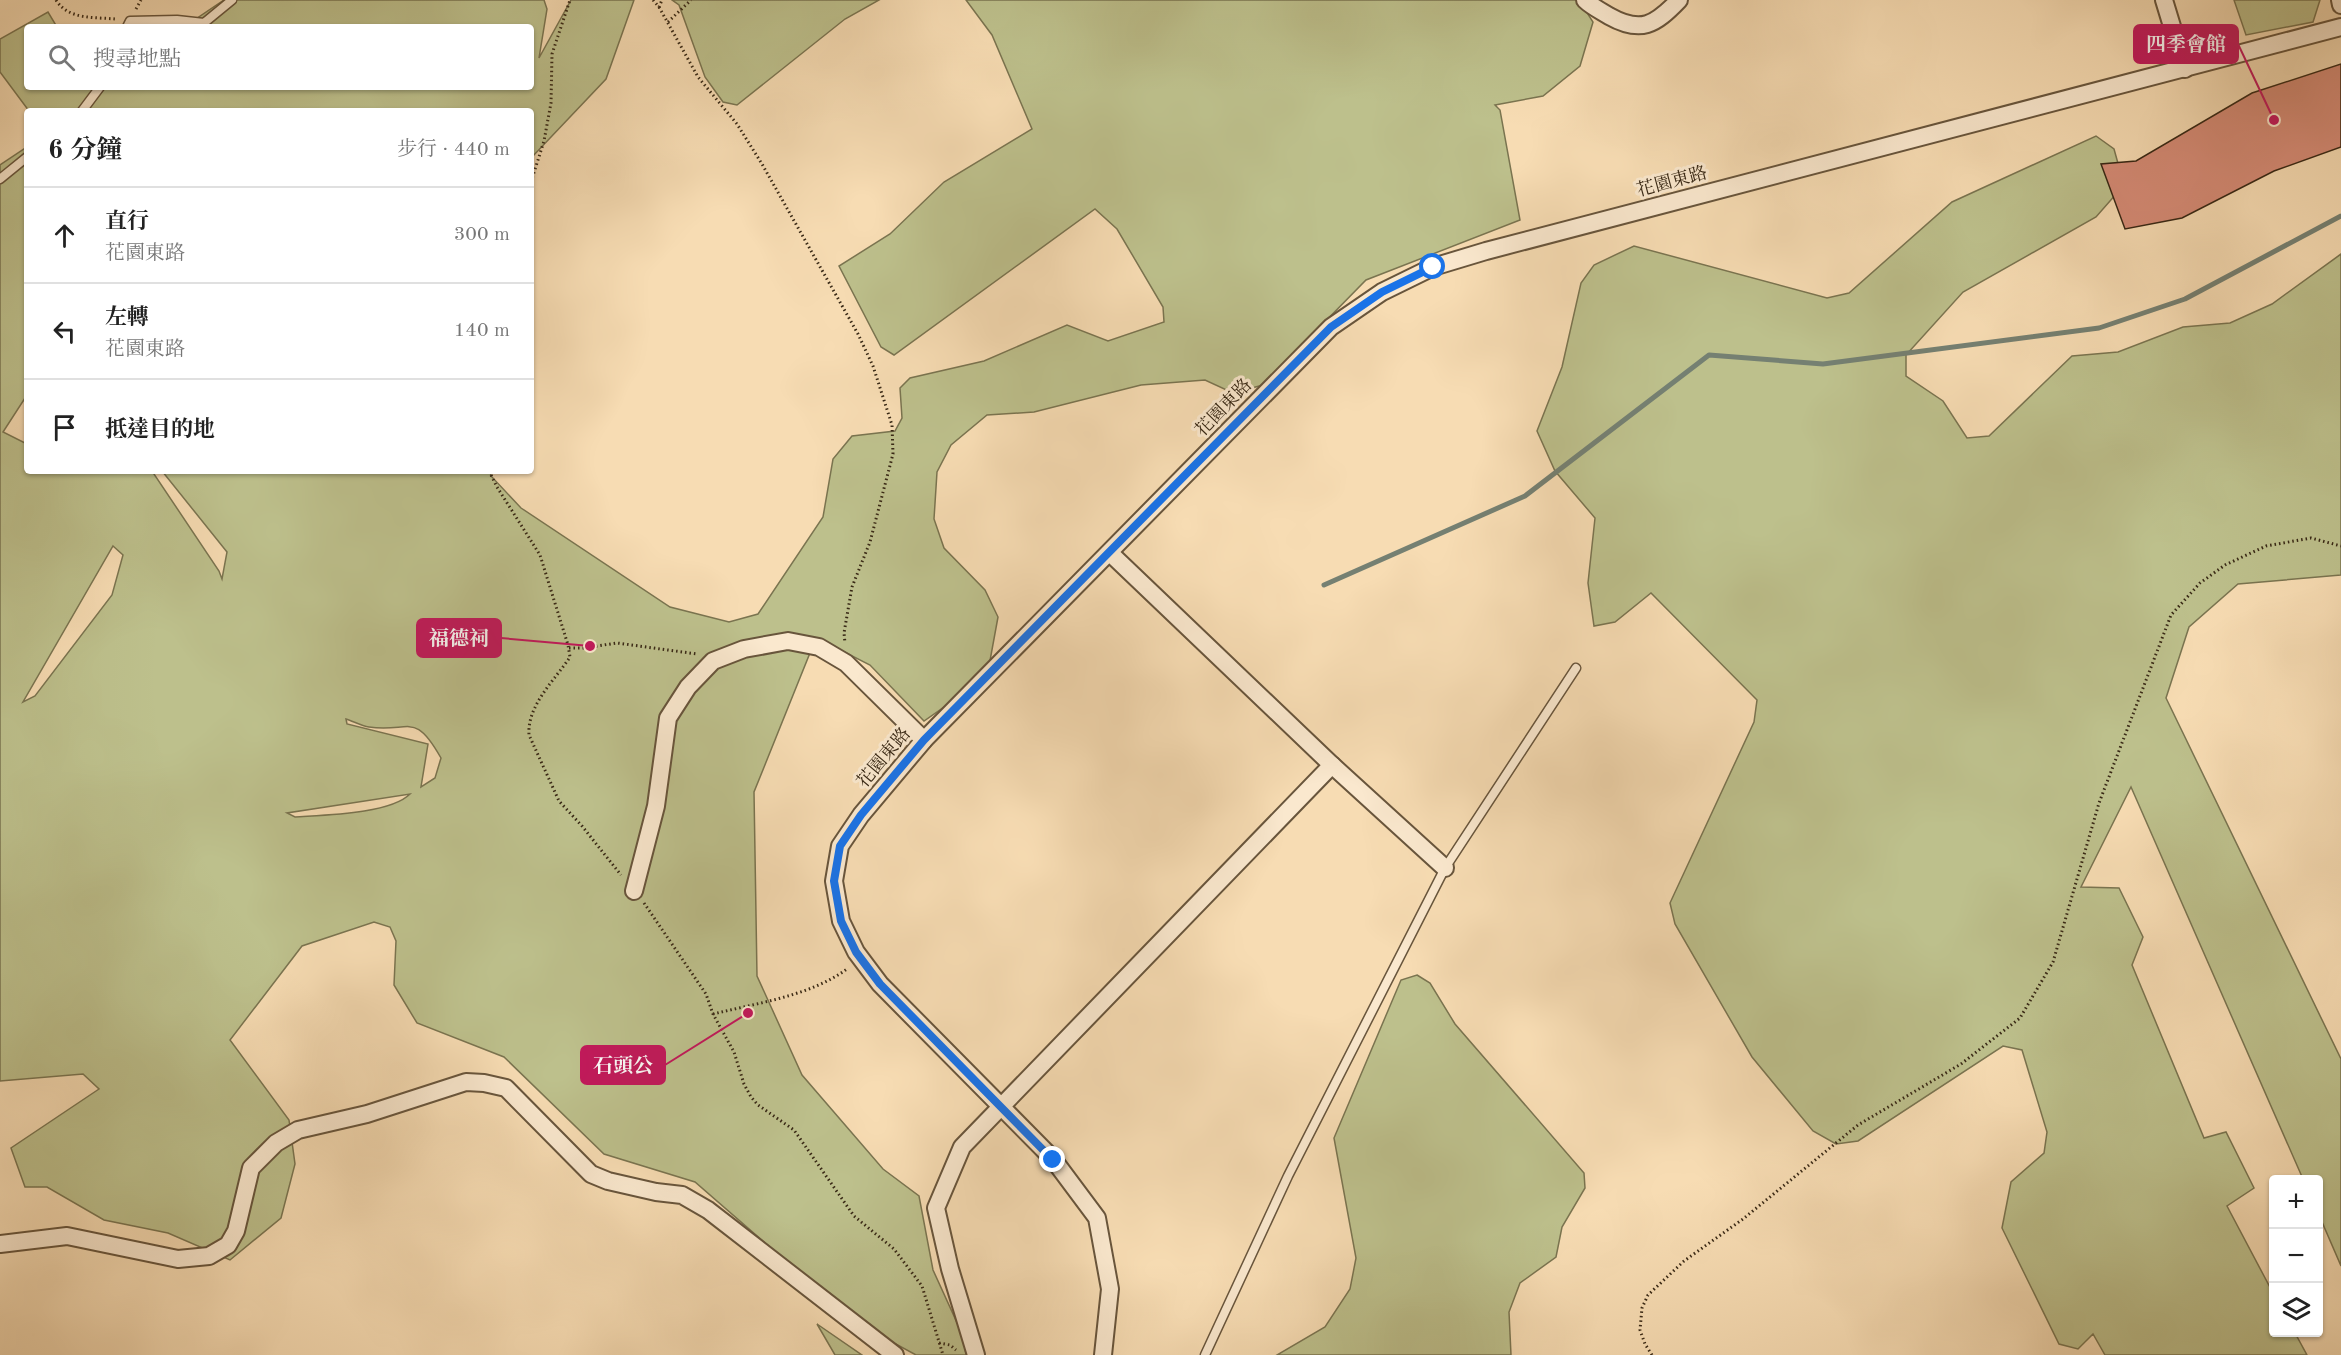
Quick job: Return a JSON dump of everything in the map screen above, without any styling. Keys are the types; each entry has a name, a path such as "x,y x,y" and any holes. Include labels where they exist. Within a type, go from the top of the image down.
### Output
{"street":[{"path":"1585,0 1627,25 1645,26 1662,18 1679,0"},
{"path":"2164,0 2185,69"},
{"path":"2340,0 2341,4"},
{"name":"花園東路","path":"1103,1355 1110,1289 1097,1218 1053,1160 880,984 861,959 841,921 834,881 840,846 861,815 924,740 1331,327 1382,292 1433,267 1486,251 2341,27"},
{"path":"1110,553 1332,765 1445,868"},
{"path":"634,891 656,806 668,718 688,687 713,661 744,649 788,641 819,646 846,663 924,740"},
{"path":"968,1354 936,1208 962,1147 1332,765"},
{"path":"0,1244 67,1236 178,1259 209,1256 228,1245 236,1231 251,1168 276,1143 298,1130 367,1114 466,1082 484,1083 506,1088 591,1174 637,1187 682,1195 708,1210 895,1355"}],"lane":[{"path":"128,24 177,20 204,23 232,0"},
{"path":"84,108 98,90"},
{"path":"0,179 24,159"},
{"path":"1205,1355 1288,1176 1445,868 1576,668"}],"path":[{"path":"57,0 61,8 73,15 128,24"},
{"path":"534,173 544,141 551,103 552,54 570,0"},
{"path":"653,0 668,22 698,77 737,124 762,164 858,334 873,366 892,424 893,454 870,542 852,587 844,633 846,663"},
{"path":"659,7 662,0"},
{"path":"668,22 691,0"},
{"path":"490,474 540,555 552,589 570,657 547,687 529,728 529,735 559,801 634,891 700,986 734,1052 744,1084 752,1097 758,1105 794,1130 854,1216 894,1249 922,1286 943,1354"},
{"path":"1652,1355 1640,1330 1642,1308 1648,1295 1684,1261 1743,1219 1858,1125 1961,1064 2019,1018 2053,962 2099,803 2171,615 2200,583 2225,565 2266,546 2311,538 2341,546"},
{"path":"568,648 617,643 640,644 701,654 713,661"},
{"path":"713,1014 777,999 829,982 861,959"},
{"path":"939,1342 968,1354"}],"green space":[{"path":"224,0 544,0 547,9 539,58 571,0 634,0 606,79 534,155 534,108 27,108 0,72 0,39 24,26 24,90 534,90 534,24 188,24"},
{"path":"672,0 879,0 845,19 737,105 723,102 705,77 679,5"},
{"path":"966,0 1579,0 1593,22 1580,66 1543,96 1495,105 1500,110 1520,220 1366,280 1263,385 1233,393 1205,380 1141,385 1034,412 987,415 951,445 937,472 934,519 944,548 985,590 998,617 987,677 924,721 870,665 829,644 812,648 754,792 757,976 802,1075 883,1169 919,1196 933,1270 964,1338 966,1355 916,1355 857,1323 695,1182 604,1154 504,1057 417,1023 394,985 396,941 390,927 374,922 302,946 230,1040 289,1120 295,1164 281,1218 230,1260 168,1233 104,1220 47,1187 25,1187 11,1148 99,1089 83,1074 0,1081 0,165 24,149 24,400 3,432 24,442 24,474 154,474 219,571 222,579 227,552 164,474 491,474 521,508 670,607 729,622 758,614 823,517 833,459 852,436 895,431 902,418 900,388 910,378 984,361 1067,325 1108,341 1164,322 1163,307 1117,229 1095,209 894,355 881,347 839,266 890,234 944,182 1032,129 992,35","holes":["113,546 123,555 112,595 35,696 23,702","346,719 369,727 417,729 432,743 441,758 435,778 421,787 428,744 347,724","410,794 401,801 372,810 295,817 287,813"]},
{"path":"2234,0 2320,0 2313,22 2246,35"},
{"path":"48,12 55,24 27,24"},
{"path":"2096,136 2114,149 2124,185 2096,217 1963,292 1906,355 1906,376 1943,401 1967,438 1989,436 2072,356 2118,352 2183,327 2230,323 2272,304 2341,254 2341,575 2238,584 2189,627 2166,698 2341,1059 2341,1266 2323,1224 2323,1175 2301,1175 2131,787 2081,887 2119,888 2143,937 2132,965 2204,1138 2226,1132 2254,1188 2227,1206 2269,1285 2269,1337 2297,1337 2307,1355 2105,1355 2093,1334 2078,1349 2059,1344 2002,1228 2011,1182 2044,1153 2047,1132 2022,1050 2003,1046 1858,1141 1836,1144 1813,1131 1752,1057 1675,924 1670,903 1754,722 1757,700 1651,593 1615,622 1594,626 1588,583 1595,518 1555,471 1537,431 1562,367 1581,283 1594,265 1634,246 1827,298 1849,293 1952,202"},
{"path":"1417,975 1430,983 1455,1024 1584,1173 1585,1188 1562,1227 1556,1257 1520,1283 1509,1312 1511,1355 1277,1355 1325,1327 1350,1289 1356,1258 1334,1138 1401,980"},
{"path":"817,1324 862,1355 835,1355"}],"building":[{"path":"2341,64 2341,147 2274,171 2182,218 2125,229 2101,164 2136,161 2252,93"}],"waterway":[{"path":"1324,585 1525,496 1709,355 1823,364 2099,328 2185,299 2341,216"}],"place":[{"name":"四季會館","path":"2274,120"},
{"name":"福德祠","path":"590,646"},
{"name":"石頭公","path":"748,1013"}],"route":[{"path":"1053,1160 880,984 856,952 841,921 834,881 840,846 861,815 924,740 1331,327 1382,292 1433,267"}]}
